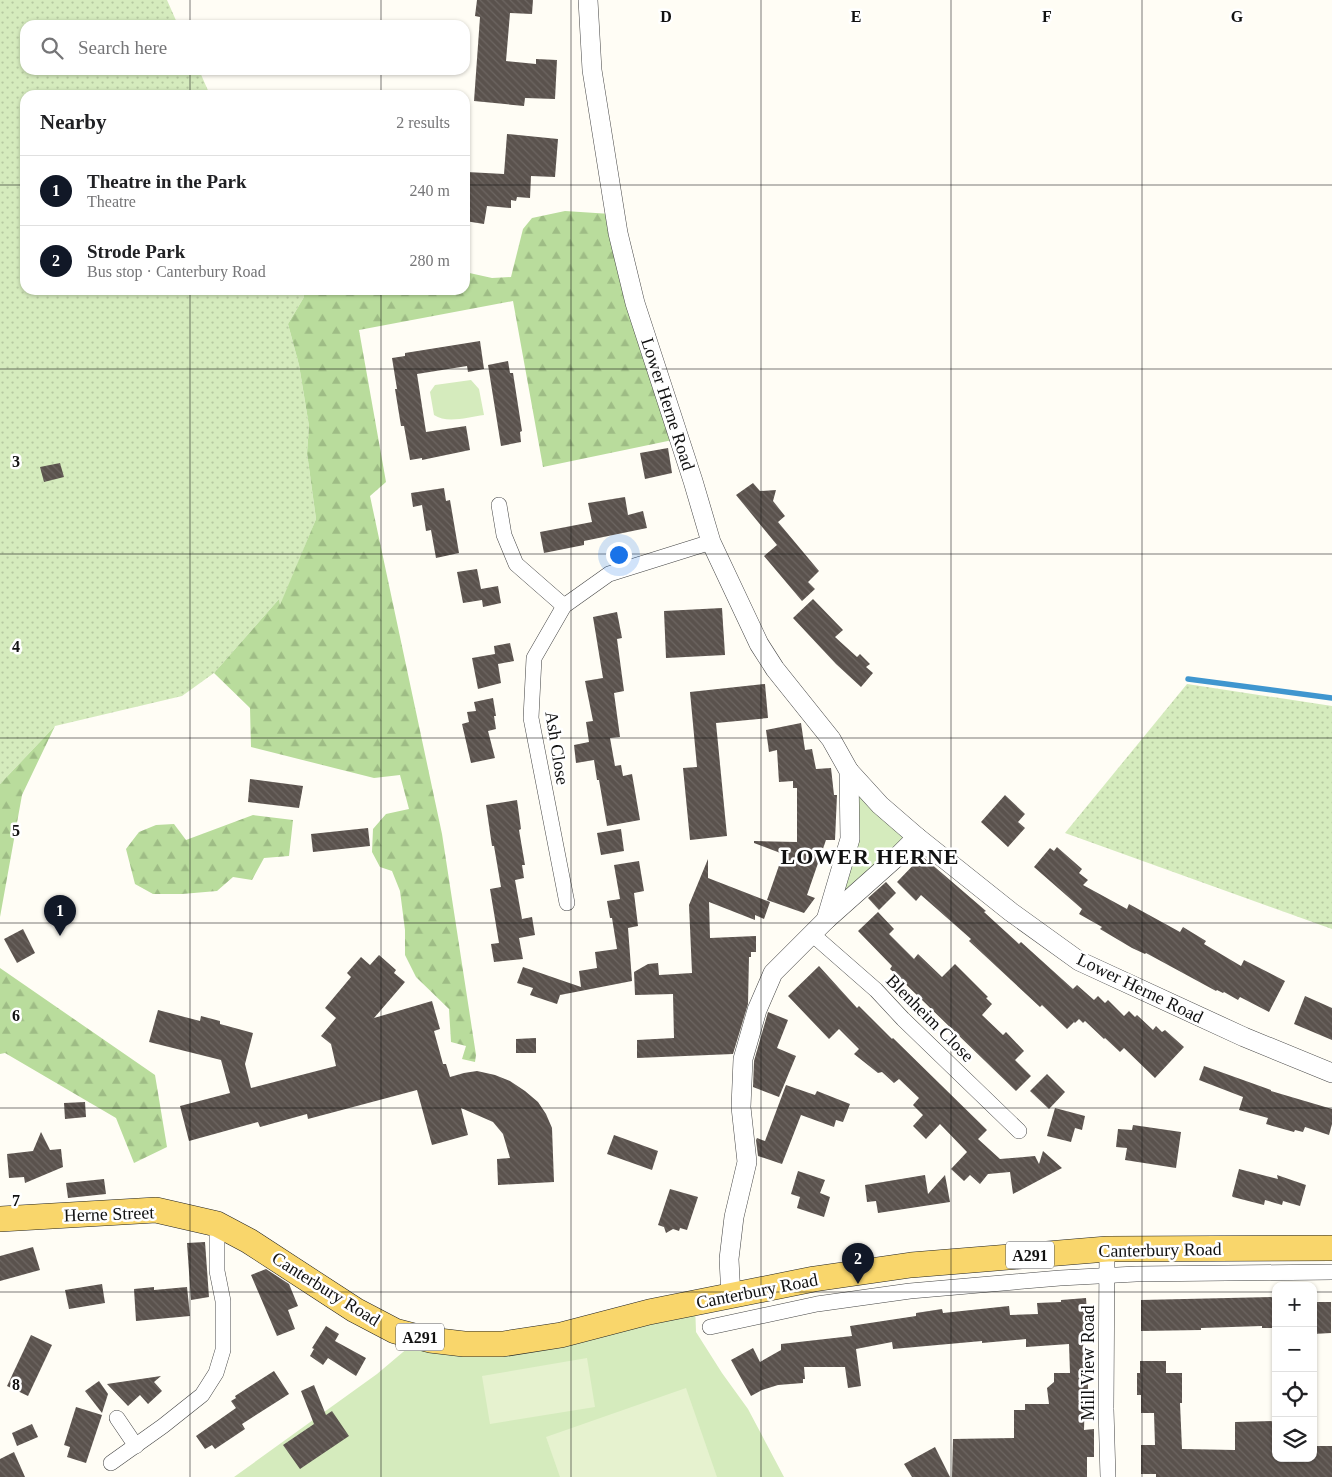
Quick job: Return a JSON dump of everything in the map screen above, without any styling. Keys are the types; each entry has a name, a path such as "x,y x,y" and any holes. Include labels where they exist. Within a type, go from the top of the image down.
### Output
{"main road":[{"name":"Herne Street","path":"0,1219 156,1210 217,1224"},
{"name":"Canterbury Road","path":"217,1224 249,1241 354,1310 394,1331 430,1340 464,1344 503,1344 561,1335 649,1312 814,1279 911,1265 1107,1249 1332,1248"}],"street":[{"name":"Lower Herne Road","path":"588,0 592,70 618,234 635,303 711,542 759,644 775,669 831,739 849,771 880,805 916,837 1010,912 1079,961 1244,1037 1332,1073"},
{"path":"499,505 504,535 516,564 564,606"},
{"name":"Ash Close","path":"567,903 531,718 534,658 564,606 609,574 711,542"},
{"name":"Lower Herne Road","path":"826,920 850,839 849,771"},
{"name":"Lower Herne Road","path":"730,1296 730,1259 734,1217 747,1162 741,1107 743,1059 757,1010 773,972 916,837"},
{"name":"Blenheim Close","path":"812,934 876,990 903,1019 1019,1131"},
{"path":"111,1463 202,1395 216,1373 223,1350 223,1301 217,1271 217,1224"},
{"name":"Mill View Road","path":"1107,1249 1106,1399 1108,1477"},
{"name":"Canterbury Road","path":"710,1327 744,1328 817,1304 910,1291 1107,1275 1332,1272"},
{"path":"117,1418 136,1446"}],"green space":[{"path":"0,0 167,0 176,20 20,20 20,75 201,75 208,90 20,90 20,295 304,295 288,324 299,365 309,426 307,453 316,519 280,607 279,599 214,673 182,696 55,726 0,784"},
{"path":"565,211 611,214 687,437 543,467 513,301 359,330 386,482 370,496 442,834 476,1055 475,1062 462,1059 466,1046 451,1042 449,1009 416,977 405,955 405,930 400,891 392,871 380,867 372,852 373,829 386,814 409,809 400,775 374,778 251,747 250,708 214,673 279,599 280,605 316,519 307,453 309,426 299,365 288,324 304,295 470,295 470,273 492,278 511,277 523,229 532,218"},
{"path":"471,380 479,389 484,415 445,419 434,415 430,392 435,385"},
{"path":"1187,684 1332,706 1332,929 1065,833"},
{"path":"55,726 22,795 0,917 0,784"},
{"path":"849,771 917,837 826,920 850,839"},
{"path":"253,815 293,820 289,856 264,858 252,880 233,877 217,891 182,894 153,894 135,884 126,849 139,832 156,825 174,824 186,840"},
{"path":"0,968 155,1075 167,1147 134,1163 116,1118 5,1053 0,1054"},
{"path":"695,1303 696,1332 748,1409 784,1477 234,1477 377,1374 409,1347 464,1344"},
{"path":"587,1358 595,1407 490,1424 482,1376"},
{"path":"686,1388 717,1477 560,1477 546,1437"}],"building":[{"path":"477,0 533,0 532,14 510,13 506,61 536,64 536,59 557,60 555,99 525,98 524,106 474,101 480,17 475,16"},
{"path":"507,134 558,139 555,177 531,176 530,198 517,197 516,201 511,200 511,208 487,206 484,224 470,222 470,172 504,174"},
{"path":"480,341 484,369 468,372 467,366 417,374 426,432 466,426 470,450 422,460 422,458 410,460 404,426 401,426 392,358 405,356 405,353"},
{"path":"508,361 510,373 513,373 522,431 520,432 521,442 501,446 488,365"},
{"path":"668,448 672,473 645,479 640,453"},
{"path":"60,463 64,477 44,482 40,467"},
{"path":"753,483 760,491 776,490 773,501 785,516 778,522 819,571 808,582 815,589 802,601 764,556 777,545 736,495"},
{"path":"444,488 446,501 450,500 459,553 436,558 431,530 426,531 422,505 413,507 411,493"},
{"path":"625,497 628,515 643,511 647,528 584,541 584,545 544,553 540,532 592,522 588,503"},
{"path":"477,569 481,589 498,586 501,603 483,607 482,600 463,603 457,572"},
{"path":"813,599 843,630 835,637 857,657 860,654 870,664 866,667 873,673 861,687 836,664 793,618"},
{"path":"722,608 725,655 666,658 664,611"},
{"path":"617,612 622,638 617,639 624,691 614,693 620,737 610,738 615,766 621,765 623,776 632,774 640,820 607,826 594,760 576,763 574,745 589,742 586,722 593,721 585,681 603,678 593,617"},
{"path":"510,643 514,661 498,664 501,683 478,689 472,658 495,654 494,646"},
{"path":"765,684 768,718 716,723 727,836 690,840 683,768 697,767 690,692"},
{"path":"493,698 496,729 488,731 495,758 471,763 462,724 469,722 467,712 476,711 474,702"},
{"path":"801,723 805,750 812,749 816,769 831,768 834,795 837,795 835,840 826,840 807,895 815,898 804,913 767,900 783,854 754,843 754,841 797,842 797,788 793,788 793,781 779,782 777,750 769,752 766,730"},
{"path":"250,779 303,786 299,808 248,802"},
{"path":"1005,795 1025,814 1018,822 1025,828 1008,847 981,822"},
{"path":"517,800 521,829 519,830 525,865 522,865 524,878 515,880 522,919 532,917 535,935 519,938 523,959 494,962 491,944 499,943 490,889 501,887 486,805"},
{"path":"368,828 370,846 313,852 311,834"},
{"path":"621,829 624,851 601,855 597,833"},
{"path":"1057,847 1082,869 1079,873 1088,880 1083,885 1127,909 1129,904 1180,932 1183,927 1206,941 1204,944 1241,966 1244,960 1285,981 1269,1012 1240,997 1238,1000 1224,992 1216,991 1146,953 1132,948 1079,914 1082,909 1034,867 1050,848 1054,851"},
{"path":"922,856 986,911 984,912 1019,944 1021,942 1073,989 1077,985 1094,1000 1098,996 1105,1003 1108,1000 1124,1016 1129,1011 1135,1017 1137,1015 1153,1030 1156,1026 1162,1032 1165,1030 1184,1047 1155,1078 1124,1048 1120,1052 1085,1021 1083,1023 1079,1019 1067,1029 1042,1005 1040,1007 969,941 971,939 921,895 916,901 897,882"},
{"path":"708,859 708,878 770,902 764,919 755,915 755,920 709,902 710,938 756,936 756,952 751,952 751,957 749,957 748,1004 733,1054 637,1058 637,1040 674,1038 673,994 635,995 634,972 648,964 658,963 659,975 692,973 689,905"},
{"path":"639,861 644,891 634,893 638,926 628,928 632,981 560,995 557,1004 530,995 533,988 517,983 523,967 581,987 579,971 597,968 595,952 617,949 607,901 620,899 614,865"},
{"path":"886,882 896,893 879,910 868,898"},
{"path":"878,912 894,929 889,934 914,959 918,954 942,977 955,964 988,997 986,998 992,1004 982,1015 1003,1035 1006,1032 1024,1051 1015,1060 1031,1076 1016,1091 890,969 892,966 858,931"},
{"path":"23,929 35,953 17,963 4,939"},
{"path":"379,955 396,970 394,973 405,982 374,1018 432,1001 440,1029 434,1031 443,1064 446,1064 450,1077 477,1071 495,1075 510,1081 538,1102 552,1128 554,1182 498,1185 497,1159 510,1158 503,1134 493,1122 461,1108 468,1135 432,1145 417,1090 308,1119 307,1114 260,1127 258,1122 189,1141 180,1106 230,1093 221,1060 149,1042 158,1010 200,1021 201,1016 220,1021 220,1024 253,1033 245,1064 251,1088 336,1066 331,1044 321,1036 336,1018 325,1008 351,977 347,973 361,957 370,965"},
{"path":"819,966 857,1008 859,1006 987,1130 978,1139 1000,1159 1035,1156 1039,1164 1043,1151 1062,1168 1013,1194 1010,1172 988,1174 980,1184 970,1175 964,1181 951,1169 967,1152 940,1124 926,1139 913,1126 923,1115 913,1105 919,1098 899,1079 894,1083 882,1072 878,1073 854,1054 859,1049 839,1029 829,1039 788,996"},
{"path":"1305,996 1332,1008 1332,1040 1294,1024"},
{"path":"768,1012 788,1020 777,1048 796,1056 779,1097 753,1087 754,1061"},
{"path":"536,1038 536,1053 516,1053 516,1039"},
{"path":"1204,1066 1271,1091 1332,1109 1332,1124 1329,1135 1305,1127 1303,1132 1295,1130 1294,1132 1266,1124 1268,1118 1239,1110 1243,1097 1199,1080"},
{"path":"1047,1074 1065,1092 1049,1109 1030,1091"},
{"path":"786,1085 815,1095 817,1091 850,1104 843,1122 836,1120 834,1127 801,1115 782,1164 758,1156 756,1140 757,1138 765,1141"},
{"path":"85,1102 86,1117 65,1119 64,1103"},
{"path":"1055,1108 1085,1116 1082,1130 1075,1128 1071,1142 1047,1136"},
{"path":"1133,1125 1181,1132 1176,1168 1125,1160 1127,1148 1116,1147 1118,1129 1132,1130"},
{"path":"41,1132 50,1150 61,1149 63,1167 25,1183 24,1177 9,1178 7,1154 33,1151"},
{"path":"614,1135 658,1151 652,1170 607,1154"},
{"path":"1239,1169 1278,1179 1277,1175 1306,1185 1300,1206 1283,1201 1282,1205 1265,1200 1264,1205 1233,1197"},
{"path":"798,1171 825,1180 820,1193 830,1197 824,1217 797,1208 800,1197 791,1194"},
{"path":"925,1175 928,1194 945,1175 950,1202 878,1213 876,1201 867,1202 865,1185"},
{"path":"104,1179 106,1194 68,1198 66,1183"},
{"path":"670,1189 698,1197 687,1230 680,1228 679,1231 673,1229 666,1233 664,1227 658,1225"},
{"path":"205,1242 209,1297 191,1300 187,1243"},
{"path":"33,1247 40,1270 0,1281 0,1256"},
{"path":"266,1269 289,1284 298,1306 288,1310 295,1329 277,1336 251,1275"},
{"path":"102,1284 105,1303 69,1309 65,1290"},
{"path":"154,1287 154,1290 187,1287 190,1316 136,1321 134,1289"},
{"path":"1272,1297 1272,1328 1262,1328 1262,1326 1141,1331 1141,1300"},
{"path":"1086,1298 1087,1313 1084,1313 1086,1332 1083,1332 1083,1342 1085,1373 1088,1373 1088,1395 1085,1395 1084,1430 1094,1429 1094,1457 1087,1457 1087,1477 952,1477 953,1439 1014,1438 1014,1410 1025,1410 1025,1404 1049,1404 1047,1388 1054,1382 1054,1373 1070,1373 1069,1344 1026,1347 1026,1339 893,1349 892,1342 856,1349 861,1386 848,1388 845,1367 804,1367 805,1379 803,1379 803,1383 778,1385 751,1396 731,1360 753,1348 760,1362 781,1350 781,1344 852,1336 850,1326 916,1316 916,1313 942,1309 943,1313 1009,1306 1010,1315 1038,1314 1037,1303"},
{"path":"1317,1302 1331,1302 1331,1333 1317,1334"},
{"path":"326,1326 339,1334 335,1341 366,1358 356,1376 328,1358 323,1365 310,1356 314,1349 312,1348"},
{"path":"31,1335 52,1345 28,1396 7,1386"},
{"path":"1140,1361 1166,1361 1166,1373 1182,1373 1182,1403 1180,1403 1182,1449 1235,1450 1235,1422 1272,1421 1272,1462 1317,1462 1317,1446 1332,1446 1332,1477 1156,1477 1156,1474 1141,1474 1141,1445 1155,1445 1154,1413 1141,1413 1141,1395 1137,1395 1137,1373 1140,1373"},
{"path":"274,1371 289,1394 242,1424 245,1429 215,1449 212,1445 205,1449 196,1436 236,1408 231,1401 236,1398 235,1396"},
{"path":"161,1376 154,1382 162,1391 148,1404 140,1395 128,1406 107,1384"},
{"path":"99,1381 108,1394 102,1413 85,1391"},
{"path":"314,1385 326,1415 332,1411 349,1436 300,1469 283,1445 314,1424 301,1391"},
{"path":"76,1407 102,1415 86,1463 67,1457 70,1447 64,1445"},
{"path":"32,1424 38,1437 17,1446 12,1433"},
{"path":"935,1447 950,1477 912,1477 904,1464"},
{"path":"14,1452 25,1477 0,1477 0,1459"}],"waterway":[{"path":"1188,679 1332,698"}],"place":[{"name":"Theatre in the Park","path":"60,936"},
{"name":"Strode Park","path":"858,1284"}],"district":[{"name":"LOWER HERNE","path":"870,856"}]}
